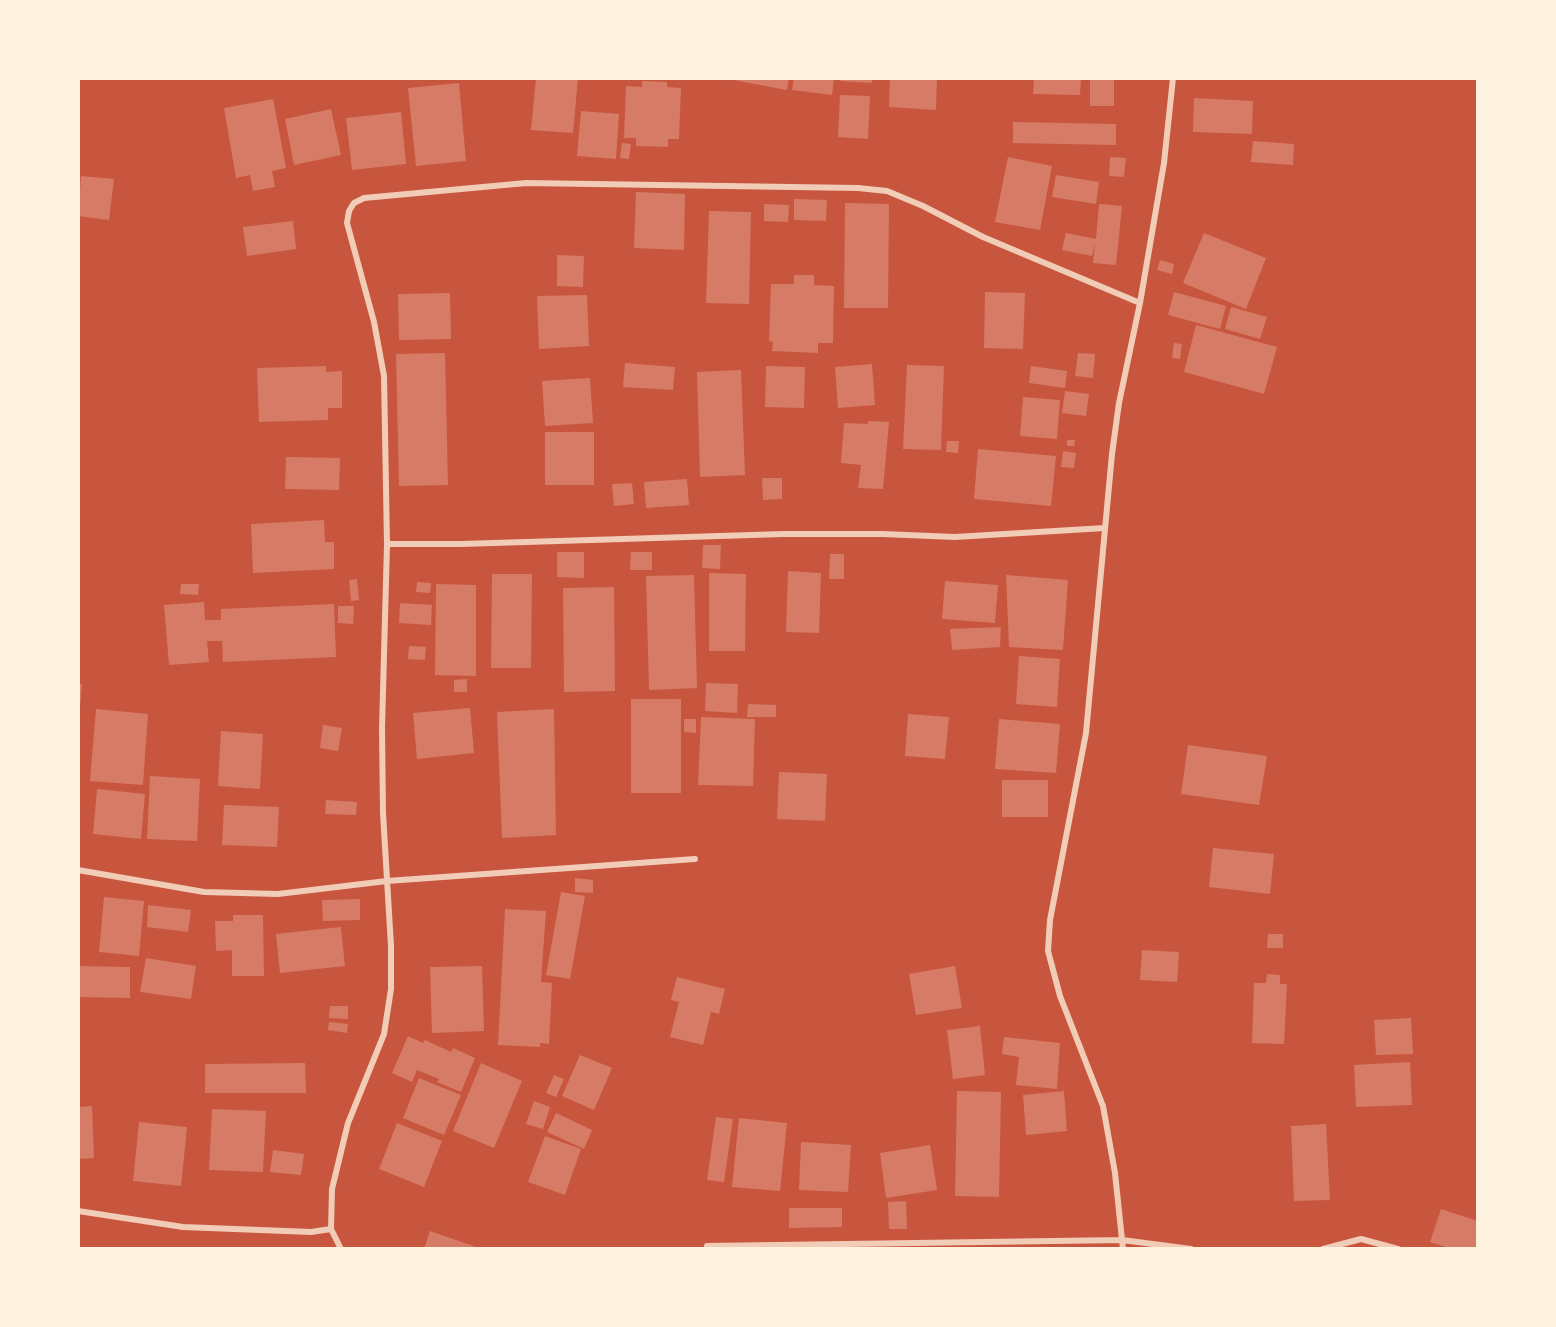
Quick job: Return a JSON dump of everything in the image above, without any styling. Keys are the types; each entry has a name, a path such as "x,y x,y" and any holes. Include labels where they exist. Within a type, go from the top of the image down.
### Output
{"street":[{"path":"1123,1249 1115,1173 1103,1106 1060,996 1048,951 1050,920 1086,733 1107,492 1119,404 1140,303 1164,163 1173,78"},
{"path":"342,1249 332,1229 332,1189 348,1123 384,1034 391,989 391,946 383,813 382,728 387,544 384,376 374,322 347,223 349,211 354,203 364,198 526,183 846,188 887,192 923,206 983,237 1140,303"},
{"path":"387,544 461,544 784,534 955,537 1105,528"},
{"path":"78,870 204,892 278,894 387,882 695,860"},
{"path":"78,1211 183,1227 311,1232 332,1229"},
{"path":"1323,1249 1361,1239 1398,1249"},
{"path":"707,1246 1122,1240 1191,1249"}],"building":[{"path":"536,78 578,78 573,133 531,130"},
{"path":"723,78 789,78 787,90"},
{"path":"794,78 834,78 832,95 792,90"},
{"path":"841,78 872,78 872,83 840,81"},
{"path":"890,78 937,78 936,110 889,107"},
{"path":"1034,78 1081,78 1080,95 1033,94"},
{"path":"1090,78 1114,78 1114,106 1090,106"},
{"path":"642,81 667,82 667,87 681,88 679,139 668,139 668,147 636,146 636,138 624,138 626,86 642,87"},
{"path":"459,83 466,161 416,166 408,88"},
{"path":"840,95 870,96 868,139 838,137"},
{"path":"1194,98 1253,101 1252,134 1193,132"},
{"path":"273,99 286,168 272,171 275,187 253,191 250,175 236,178 224,108"},
{"path":"331,109 341,155 294,165 285,119"},
{"path":"581,111 619,114 616,159 577,156"},
{"path":"401,112 406,164 352,170 346,118"},
{"path":"1013,122 1116,124 1116,145 1013,143"},
{"path":"1253,141 1294,144 1293,165 1251,162"},
{"path":"622,143 631,144 629,159 620,158"},
{"path":"1008,157 1052,166 1040,230 995,222"},
{"path":"1110,157 1126,158 1124,177 1109,176"},
{"path":"1056,175 1099,182 1096,204 1052,197"},
{"path":"81,176 114,179 109,220 78,216"},
{"path":"636,192 685,194 684,250 634,248"},
{"path":"794,199 827,200 826,221 794,220"},
{"path":"845,203 889,204 888,308 844,308"},
{"path":"764,204 789,205 788,222 764,221"},
{"path":"1099,204 1122,206 1116,265 1093,263 1095,242 1092,256 1062,250 1066,233 1096,239"},
{"path":"709,211 751,212 749,304 706,303"},
{"path":"293,221 296,249 247,256 243,227"},
{"path":"1204,233 1266,258 1246,309 1183,283"},
{"path":"557,255 584,256 583,287 557,286"},
{"path":"1160,260 1174,264 1172,274 1157,270"},
{"path":"794,275 814,275 814,285 834,286 833,343 818,343 818,353 772,351 773,342 769,341 771,284 794,284"},
{"path":"985,292 1025,293 1023,349 984,348"},
{"path":"1174,292 1226,306 1220,329 1168,315"},
{"path":"450,293 451,339 399,340 398,294"},
{"path":"587,295 589,346 539,349 537,296"},
{"path":"1231,307 1267,317 1260,339 1225,329"},
{"path":"1196,325 1277,347 1264,394 1184,372"},
{"path":"1174,343 1182,344 1180,359 1172,358"},
{"path":"445,353 448,485 399,486 396,354"},
{"path":"1078,353 1095,354 1093,378 1075,376"},
{"path":"625,363 675,367 673,390 623,387"},
{"path":"872,364 875,405 838,408 835,367"},
{"path":"907,365 944,366 941,450 903,449"},
{"path":"326,366 326,372 342,371 342,408 328,408 328,420 259,422 257,368"},
{"path":"766,366 805,367 804,408 765,407"},
{"path":"1031,366 1067,371 1065,388 1029,383"},
{"path":"741,370 745,475 700,477 697,372"},
{"path":"590,378 593,423 545,426 542,381"},
{"path":"1065,391 1089,394 1086,416 1062,413"},
{"path":"1023,397 1060,400 1057,439 1020,436"},
{"path":"868,421 889,422 883,489 858,488 861,465 841,463 844,423 868,424"},
{"path":"545,432 594,432 594,485 545,485"},
{"path":"1067,440 1075,440 1074,446 1067,446"},
{"path":"947,441 959,441 958,453 946,452"},
{"path":"978,449 1056,456 1051,506 974,499"},
{"path":"1063,451 1076,453 1074,468 1061,467"},
{"path":"286,457 340,458 339,490 285,489"},
{"path":"762,478 782,478 782,499 763,500"},
{"path":"687,479 689,505 646,508 644,482"},
{"path":"632,483 634,504 614,506 612,484"},
{"path":"324,520 325,542 334,542 334,569 253,573 251,524"},
{"path":"703,545 721,545 720,569 702,568"},
{"path":"557,552 584,552 584,578 557,577"},
{"path":"631,552 652,552 652,570 630,570"},
{"path":"830,554 844,554 844,579 829,579"},
{"path":"788,571 821,573 819,633 786,632"},
{"path":"709,573 746,574 745,651 709,651"},
{"path":"492,574 532,574 531,668 491,668"},
{"path":"694,575 697,688 649,690 646,576"},
{"path":"1006,575 1068,580 1063,650 1009,647"},
{"path":"357,579 359,600 351,601 349,580"},
{"path":"945,581 998,585 995,623 942,619"},
{"path":"417,582 431,583 430,593 416,592"},
{"path":"181,584 199,584 198,595 180,594"},
{"path":"436,584 476,585 476,676 435,675"},
{"path":"614,587 615,691 564,692 563,588"},
{"path":"204,602 205,620 221,620 221,609 334,604 336,657 223,662 222,641 207,641 209,662 169,665 164,605"},
{"path":"400,603 432,605 431,625 399,623"},
{"path":"338,606 354,606 353,624 338,623"},
{"path":"1001,627 1000,647 952,650 950,629"},
{"path":"409,646 426,647 425,660 408,659"},
{"path":"1019,656 1060,659 1057,707 1016,704"},
{"path":"467,679 467,692 454,692 454,680"},
{"path":"706,683 738,684 737,713 705,711"},
{"path":"78,684 82,684 80,708 78,708"},
{"path":"631,699 681,699 681,793 631,793"},
{"path":"748,704 776,705 776,717 747,717"},
{"path":"470,708 474,753 417,759 413,713"},
{"path":"96,709 148,714 143,785 90,781"},
{"path":"554,709 556,835 502,838 497,712"},
{"path":"908,714 949,717 945,759 905,756"},
{"path":"701,717 755,719 753,786 698,785"},
{"path":"684,719 696,719 696,733 684,732"},
{"path":"999,719 1060,724 1056,773 995,769"},
{"path":"323,725 342,728 338,751 320,748"},
{"path":"221,731 263,734 260,789 218,786"},
{"path":"1188,745 1267,756 1259,805 1181,794"},
{"path":"779,772 827,774 825,821 777,819"},
{"path":"150,776 200,779 197,841 147,839"},
{"path":"1002,780 1048,780 1048,817 1002,817"},
{"path":"97,789 145,794 141,839 93,834"},
{"path":"326,800 357,802 356,815 325,814"},
{"path":"224,805 279,807 277,847 222,845"},
{"path":"1213,848 1274,854 1270,894 1209,887"},
{"path":"575,878 593,880 593,893 575,892"},
{"path":"561,892 585,896 570,979 546,975"},
{"path":"104,897 144,901 139,956 99,952"},
{"path":"360,899 360,920 323,921 322,900"},
{"path":"148,905 191,910 188,932 147,927"},
{"path":"505,909 546,911 541,982 552,983 549,1044 540,1043 540,1047 498,1045"},
{"path":"233,915 263,915 264,976 232,976 232,950 216,951 215,921 233,921"},
{"path":"341,927 345,966 280,973 276,934"},
{"path":"1268,934 1283,934 1283,948 1267,948"},
{"path":"1142,950 1179,952 1177,982 1140,980"},
{"path":"146,958 196,966 191,999 140,992"},
{"path":"78,966 130,967 130,998 78,997"},
{"path":"482,966 484,1031 432,1033 430,967"},
{"path":"955,966 962,1008 916,1015 909,974"},
{"path":"1267,974 1280,975 1280,984 1287,984 1284,1044 1252,1043 1254,983 1266,983"},
{"path":"677,977 725,989 719,1014 711,1012 703,1045 670,1037 679,1002 671,1000"},
{"path":"330,1006 348,1006 348,1019 329,1018"},
{"path":"1411,1018 1413,1054 1376,1055 1374,1020"},
{"path":"329,1022 348,1024 347,1033 328,1030"},
{"path":"980,1026 985,1075 953,1079 947,1030"},
{"path":"408,1036 423,1043 425,1040 451,1052 453,1048 475,1058 461,1092 417,1070 412,1082 392,1073"},
{"path":"1004,1037 1060,1043 1057,1089 1016,1085 1019,1057 1002,1054"},
{"path":"580,1055 612,1068 594,1110 562,1096"},
{"path":"1410,1062 1412,1105 1356,1107 1354,1065"},
{"path":"305,1063 306,1093 205,1093 205,1064"},
{"path":"481,1063 522,1081 494,1148 453,1131"},
{"path":"554,1075 564,1079 556,1097 546,1093"},
{"path":"419,1078 461,1095 444,1135 403,1118"},
{"path":"957,1091 1001,1092 999,1197 955,1196"},
{"path":"1064,1091 1067,1131 1026,1135 1023,1095"},
{"path":"534,1101 550,1107 543,1129 526,1124"},
{"path":"92,1106 94,1158 78,1159 78,1107"},
{"path":"212,1109 266,1111 263,1172 209,1170"},
{"path":"556,1113 592,1130 584,1149 547,1132"},
{"path":"716,1117 733,1119 724,1182 707,1180"},
{"path":"739,1118 787,1123 780,1191 732,1187"},
{"path":"139,1122 187,1127 181,1186 133,1181"},
{"path":"397,1123 442,1141 424,1187 379,1169"},
{"path":"1326,1124 1330,1200 1294,1201 1291,1126"},
{"path":"545,1136 581,1149 565,1195 528,1182"},
{"path":"801,1142 851,1145 848,1192 799,1190"},
{"path":"930,1145 937,1190 886,1198 880,1153"},
{"path":"273,1150 304,1154 301,1175 270,1172"},
{"path":"906,1201 907,1229 889,1229 888,1202"},
{"path":"789,1208 842,1208 842,1227 789,1228"},
{"path":"1441,1209 1478,1221 1478,1249 1452,1249 1430,1242"},
{"path":"430,1231 482,1249 424,1249"}]}
